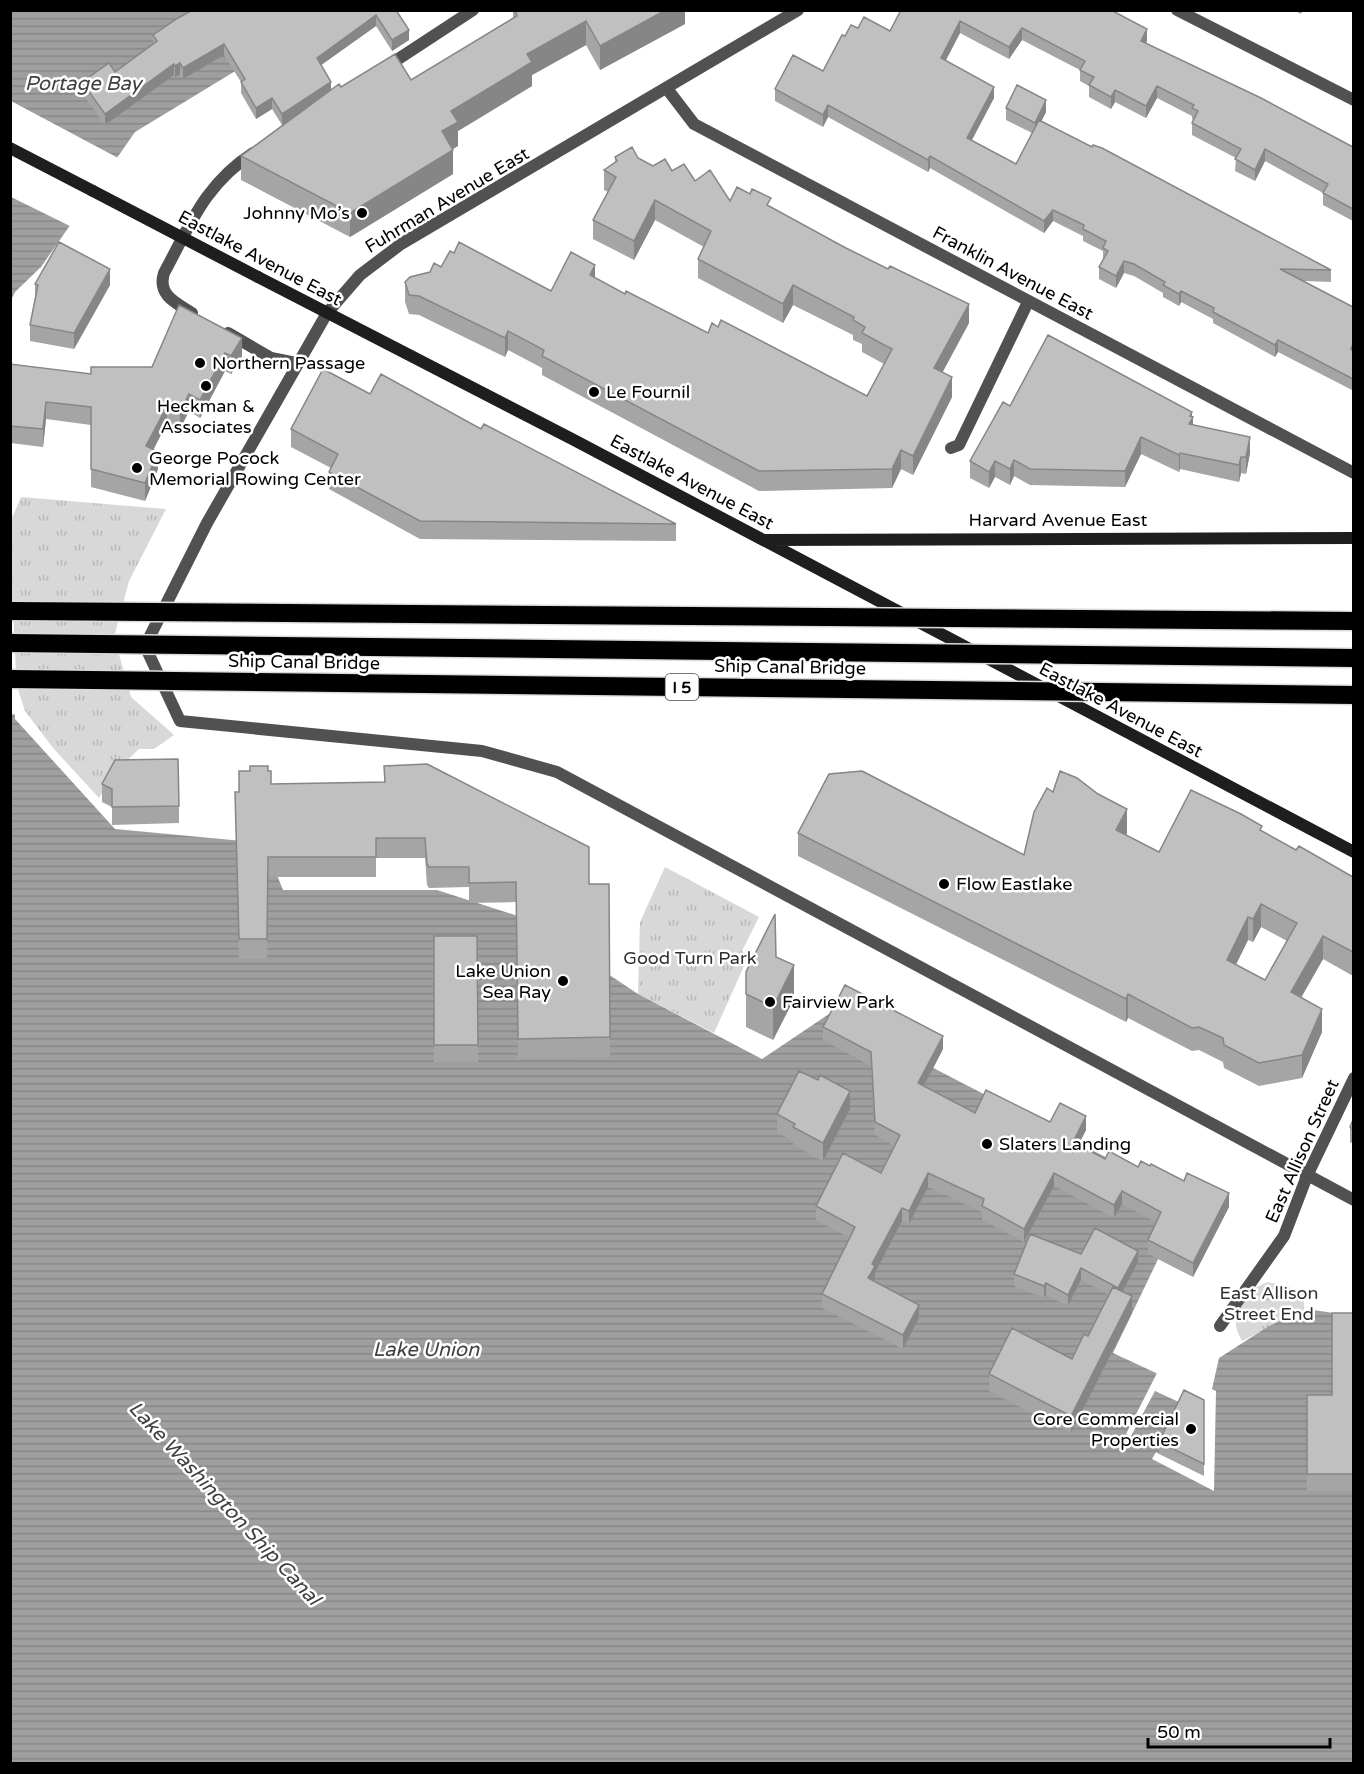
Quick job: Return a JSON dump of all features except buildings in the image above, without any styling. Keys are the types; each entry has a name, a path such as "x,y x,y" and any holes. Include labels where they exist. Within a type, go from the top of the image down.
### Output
{"highway":[{"path":"10,611 1353,621"},
{"name":"Ship Canal Bridge","path":"10,643 1353,658"},
{"name":"Ship Canal Bridge","path":"10,679 1353,695"}],"main road":[{"name":"Eastlake Avenue East","path":"10,148 574,440 1353,852"},
{"name":"Harvard Avenue East","path":"763,540 1353,538"}],"street":[{"path":"375,74 473,10"},
{"name":"Fuhrman Avenue East","path":"798,10 668,90 401,244 360,275 327,313 296,363 207,524 145,646 180,721 482,751 557,772 1307,1176"},
{"path":"1177,10 1353,100"},
{"name":"Franklin Avenue East","path":"668,90 694,124 1353,473"},
{"path":"267,143 216,182 164,273 162,288 170,300 271,358 296,363"},
{"path":"951,448 959,445 1028,302"},
{"name":"East Allison Street","path":"1220,1326 1284,1236 1307,1176 1353,1078"},
{"path":"1307,1176 1353,1200"}],"green space":[{"path":"21,497 166,509 129,581 114,637 131,697 174,735 154,749 139,749 115,772 99,798 53,748 25,711 13,674 12,518"},
{"name":"Good Turn Park","path":"665,867 759,917 742,951 749,955 714,1033 638,994 640,922"},
{"name":"East Allison Street End","path":"1268,1282 1304,1291 1304,1310 1242,1341 1236,1322 1239,1305 1251,1291"}],"water":[{"name":"Portage Bay","path":"11,11 334,11 135,132 41,267 15,292 11,300"},
{"name":"Lake Union","path":"10,610 15,719 115,829 264,843 283,890 437,890 524,918 638,994 762,1059 829,1014 1187,1199 1113,1353 1210,1398 1219,1358 1269,1326 1307,1309 1353,1316 1353,1763 11,1763"}],"pier":[{"path":"11,101 120,159 72,227 11,197"},
{"path":"10,607 13,609 18,715 11,714"},
{"path":"1158,1371 1208,1394 1209,1388 1216,1391 1214,1491 1152,1459 1156,1452 1159,1454 1183,1404 1155,1391 1131,1436 1126,1434"}],"place":[{"name":"Johnny Mo’s","path":"362,213"},
{"name":"Northern Passage","path":"200,363"},
{"name":"Heckman & Associates","path":"206,386"},
{"name":"Le Fournil","path":"594,392"},
{"name":"George Pocock Memorial Rowing Center","path":"137,468"},
{"name":"Flow Eastlake","path":"944,884"},
{"name":"Lake Union Sea Ray","path":"563,981"},
{"name":"Fairview Park","path":"770,1002"},
{"name":"Slaters Landing","path":"987,1144"},
{"name":"Core Commercial Properties","path":"1191,1429"}],"water label":[{"name":"Lake Washington Ship Canal","path":"225,1503"}]}
